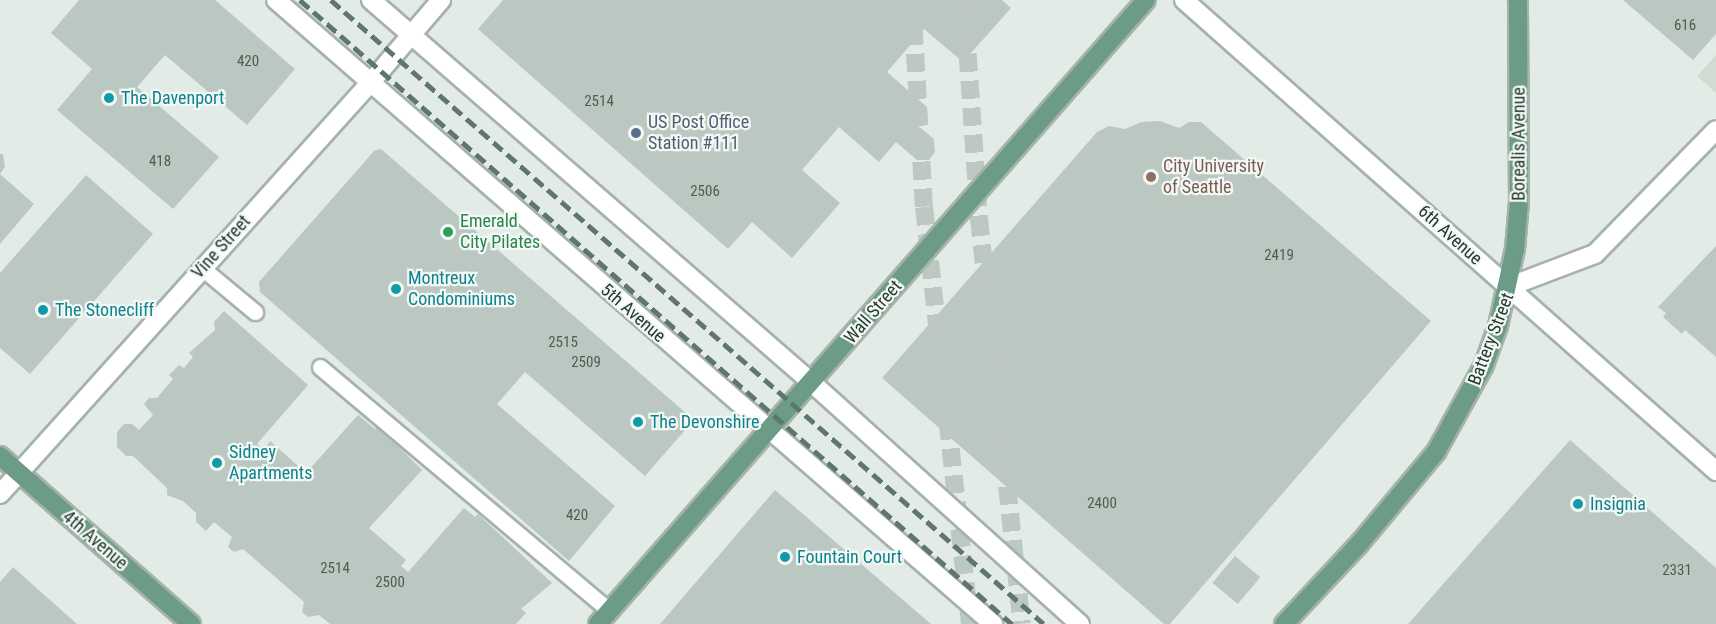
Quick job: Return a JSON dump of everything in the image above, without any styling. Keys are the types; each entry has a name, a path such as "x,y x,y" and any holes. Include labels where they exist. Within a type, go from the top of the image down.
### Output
{"main road":[{"name":"5th Avenue","path":"276,0 768,432 993,624"},
{"path":"371,0 811,382 1080,624"},
{"name":"Vine Street","path":"0,494 371,82 441,0"},
{"name":"Wall Street","path":"604,618 1146,0"},
{"name":"6th Avenue","path":"1185,0 1716,471"},
{"name":"Borealis Avenue","path":"1508,287 1519,201 1518,0"},
{"name":"Battery Street","path":"1284,624 1359,544 1436,452 1484,365 1508,287 1595,254 1716,130"},
{"name":"4th Avenue","path":"0,456 190,624"}],"lane":[{"path":"202,268 255,312"},
{"path":"320,367 604,618"}],"shaded area":[{"path":"1716,55 1716,93 1697,76"}],"building":[{"name":"The Davenport","path":"79,0 215,0 295,69 247,125 165,55 137,87 219,157 173,209 57,110 92,69 51,33"},
{"path":"503,0 1002,0 1011,8 963,62 924,29 887,72 927,107 913,122 934,139 935,152 929,160 917,160 896,142 879,162 839,127 802,170 840,203 792,258 752,222 728,249 478,29"},
{"path":"1623,0 1716,0 1716,34 1693,60"},
{"path":"1160,121 1179,128 1189,122 1201,122 1431,321 1170,624 1164,624 882,378 1097,132 1109,126 1125,129 1141,122"},
{"path":"381,149 694,420 645,476 525,372 497,404 615,506 569,561 260,292 259,282 374,151"},
{"path":"0,154 3,154 5,167 0,174"},
{"path":"0,174 34,204 0,244"},
{"name":"The Stonecliff","path":"86,175 153,234 30,374 0,348 0,273"},
{"path":"1716,246 1716,357 1685,330 1682,334 1663,317 1666,313 1658,307"},
{"name":"Sidney Apartments","path":"224,311 308,385 257,444 264,449 270,441 306,473 358,415 375,429 378,426 422,470 369,528 406,560 401,566 408,572 464,508 475,517 478,514 552,583 521,609 526,613 516,624 330,624 319,615 308,617 302,612 304,602 243,549 234,552 228,547 232,537 214,522 206,531 196,522 196,513 183,501 167,495 167,488 133,456 126,456 117,447 117,432 124,424 132,424 139,430 153,415 144,404 149,398 157,398 173,379 169,375 179,365 184,368 193,357 189,353 215,330 214,322"},
{"name":"Insignia","path":"1570,440 1716,568 1716,624 1408,624"},
{"name":"Fountain Court","path":"775,490 931,624 660,624"},
{"path":"1235,556 1260,577 1238,604 1213,583"},
{"path":"13,567 77,624 0,624 0,582"}],"tunnel":[{"path":"912,0 924,207 970,624"},
{"path":"964,0 979,218 1022,624"}],"railway":[{"path":"300,0 1012,624"},
{"path":"331,0 1044,624"}],"place":[{"name":"The Davenport","path":"109,98"},
{"name":"US Post Office Station #111","path":"636,133"},
{"name":"City University of Seattle","path":"1151,177"},
{"name":"Emerald City Pilates","path":"448,232"},
{"name":"Montreux Condominiums","path":"396,289"},
{"name":"The Stonecliff","path":"43,310"},
{"name":"The Devonshire","path":"638,422"},
{"name":"Sidney Apartments","path":"217,463"},
{"name":"Insignia","path":"1578,504"},
{"name":"Fountain Court","path":"785,557"}]}
